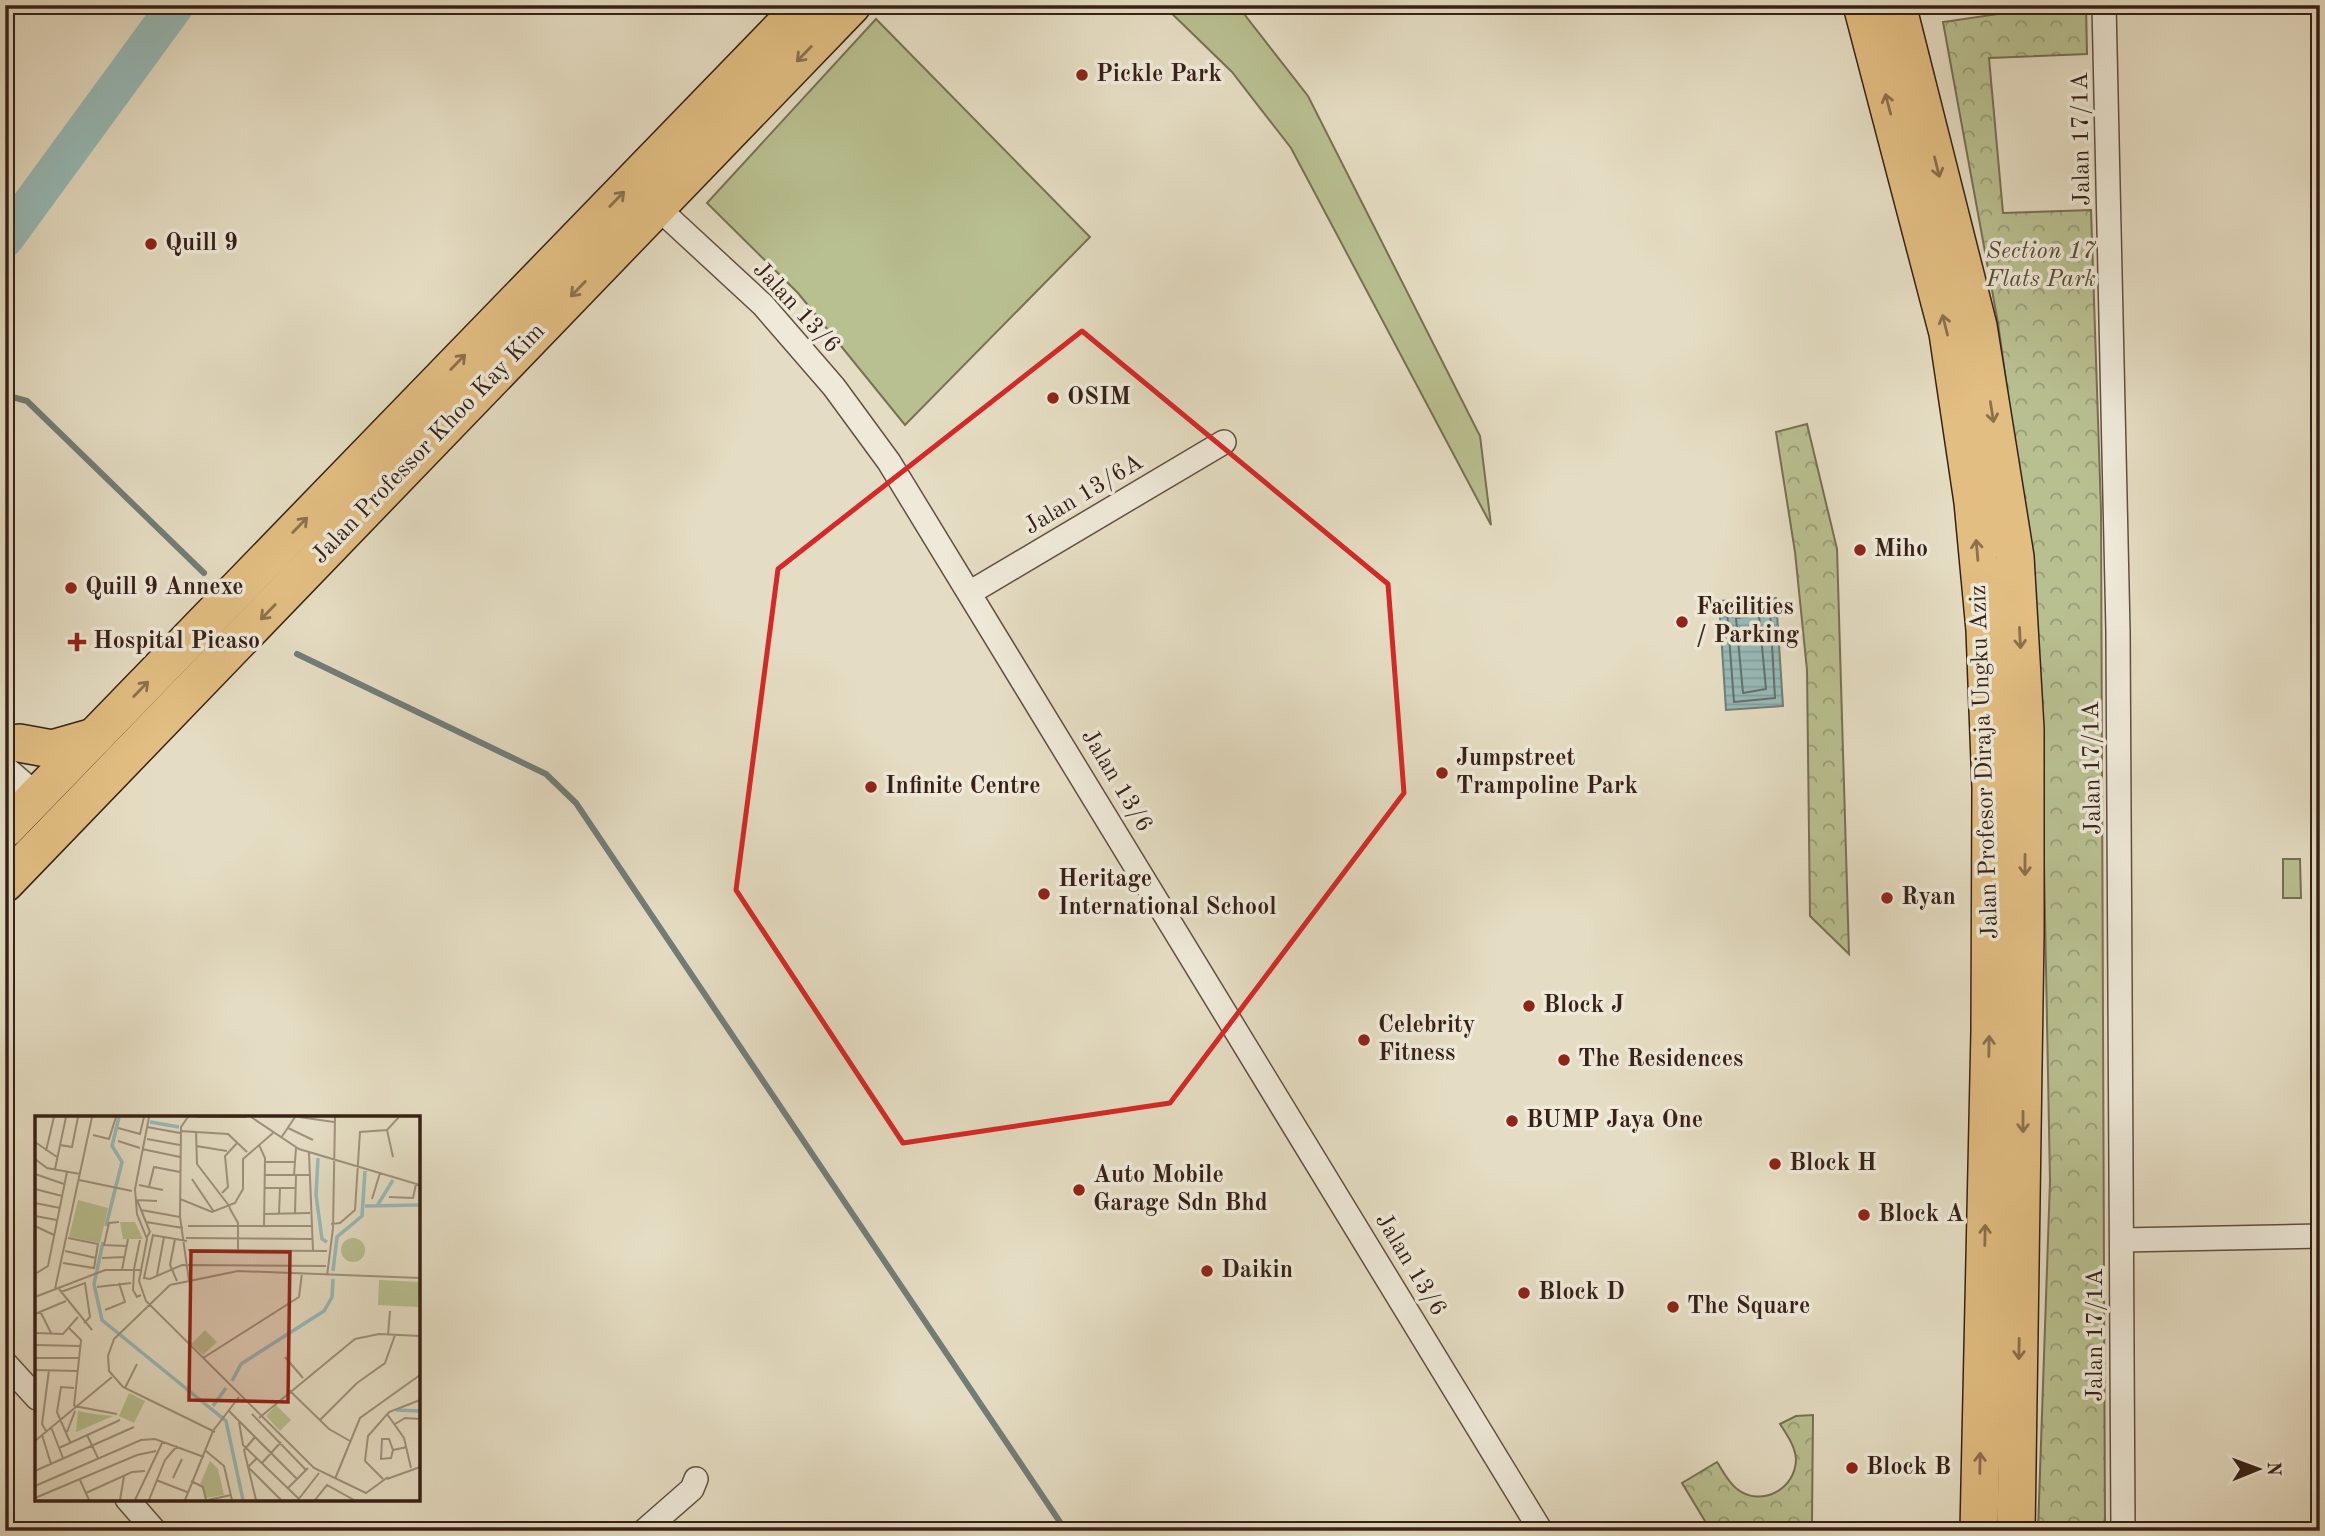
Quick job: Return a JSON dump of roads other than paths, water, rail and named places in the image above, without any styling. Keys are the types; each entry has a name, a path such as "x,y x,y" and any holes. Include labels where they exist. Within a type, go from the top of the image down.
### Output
{"main road":[{"name":"Jalan Professor Khoo Kay Kim","path":"5,829 48,790 94,737 804,5"},
{"name":"Jalan Professor Khoo Kay Kim","path":"5,881 852,5"},
{"name":"Jalan Profesor Diraja Ungku Aziz","path":"1862,5 1948,333 1973,502 1985,630 1991,788 1990,1031 1979,1531"},
{"name":"Jalan Profesor Diraja Ungku Aziz","path":"1897,5 1978,326 2015,557 2025,729 2025,919 2016,1531"},
{"path":"10,749 52,749 94,737"},
{"path":"5,881 43,830 51,813 48,790 134,749"}],"street":[{"name":"Jalan 17/1A","path":"2104,5 2118,631 2123,1531"},
{"name":"Jalan 13/6","path":"657,207 763,305 834,387 889,461 1541,1531"},
{"name":"Jalan 13/6A","path":"971,592 1224,442"},
{"path":"10,749 48,790"},
{"path":"2122,1240 2320,1236"},
{"path":"5,1363 35,1396"},
{"path":"644,1531 692,1489 696,1479"},
{"path":"129,1501 155,1531"}],"water":[{"path":"1776,598 1783,706 1726,710 1719,601"}],"waterway":[{"path":"5,239 176,5"},
{"path":"5,395 27,401 204,573"},
{"path":"297,654 546,774 576,803 1066,1531"}],"place":[{"name":"Pickle Park","path":"1082,75"},
{"name":"Quill 9","path":"151,244"},
{"name":"OSIM","path":"1053,398"},
{"name":"Miho","path":"1860,550"},
{"name":"Quill 9 Annexe","path":"71,588"},
{"name":"Facilities / Parking","path":"1682,622"},
{"name":"Hospital Picaso","path":"77,642"},
{"name":"Jumpstreet Trampoline Park","path":"1442,773"},
{"name":"Infinite Centre","path":"871,787"},
{"name":"Heritage International School","path":"1044,894"},
{"name":"Ryan","path":"1887,898"},
{"name":"Block J","path":"1529,1006"},
{"name":"Celebrity Fitness","path":"1364,1040"},
{"name":"The Residences","path":"1564,1060"},
{"name":"BUMP Jaya One","path":"1512,1121"},
{"name":"Block H","path":"1775,1164"},
{"name":"Auto Mobile Garage Sdn Bhd","path":"1079,1190"},
{"name":"Block A","path":"1864,1215"},
{"name":"Daikin","path":"1207,1271"},
{"name":"Block D","path":"1524,1293"},
{"name":"The Square","path":"1673,1307"},
{"name":"Block B","path":"1852,1468"}],"park label":[{"name":"Section 17 Flats Park","path":"2041,266"}]}
